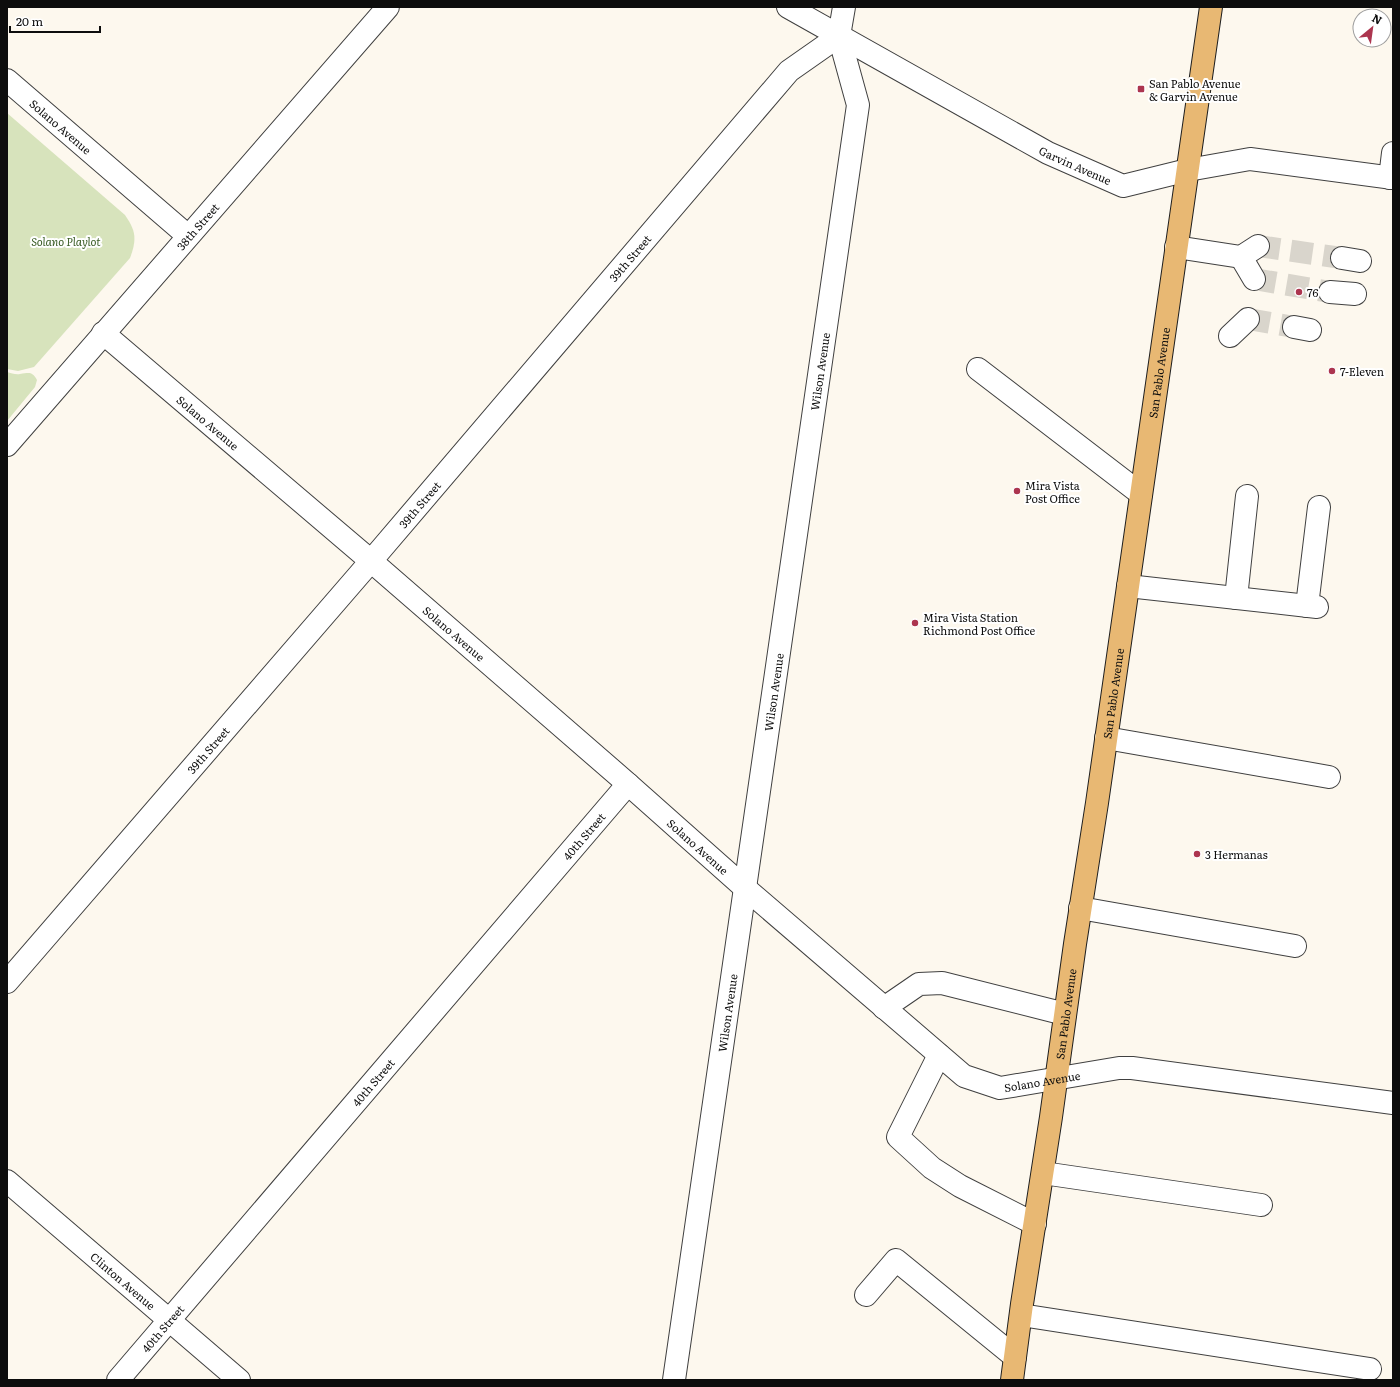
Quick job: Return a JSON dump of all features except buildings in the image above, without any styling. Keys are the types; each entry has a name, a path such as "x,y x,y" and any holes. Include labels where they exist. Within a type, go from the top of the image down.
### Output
{"main road":[{"name":"San Pablo Avenue","path":"1012,1380 1211,7"}],"street":[{"name":"38th Street","path":"7,445 388,7"},
{"name":"Garvin Avenue","path":"788,7 1048,153 1123,186 1188,170 1250,159 1391,178"},
{"name":"Wilson Avenue","path":"674,1380 858,105 840,36 844,7"},
{"name":"39th Street","path":"7,982 371,561 789,71 840,36"},
{"name":"Solano Avenue","path":"7,80 188,236"},
{"path":"1391,178 1393,153"},
{"path":"1176,247 1249,252 1254,279"},
{"path":"1330,292 1355,294"},
{"path":"1230,336 1248,319"},
{"name":"Solano Avenue","path":"103,333 371,561 628,784 745,888 964,1076 1000,1088 1119,1068 1132,1068 1393,1103"},
{"path":"978,369 1141,494"},
{"path":"1236,598 1247,496"},
{"path":"1128,586 1312,607 1319,507"},
{"path":"1106,738 1329,776"},
{"name":"40th Street","path":"118,1380 628,784"},
{"path":"1080,908 1295,946"},
{"path":"884,1008 919,984 942,983 1065,1014"},
{"path":"939,1055 898,1137 932,1168 960,1186 1035,1224"},
{"path":"1043,1173 1261,1205"},
{"name":"Clinton Avenue","path":"7,1181 239,1380"},
{"path":"866,1295 896,1260 1015,1357"},
{"path":"1021,1316 1370,1369"}],"green space":[{"name":"Solano Playlot","path":"7,113 125,215 134,235 134,246 130,258 34,367 18,371 7,369"},
{"path":"7,372 17,374 30,373 34,375 37,380 35,387 7,421"}],"tunnel":[{"path":"1258,246 1342,258"},
{"path":"1254,279 1330,292"},
{"path":"1248,319 1294,327"}],"place":[{"name":"San Pablo Avenue & Garvin Avenue","path":"1141,89"},
{"name":"76","path":"1299,292"},
{"name":"7-Eleven","path":"1332,371"},
{"name":"Mira Vista Post Office","path":"1017,491"},
{"name":"Mira Vista Station Richmond Post Office","path":"915,623"},
{"name":"3 Hermanas","path":"1197,854"}]}
